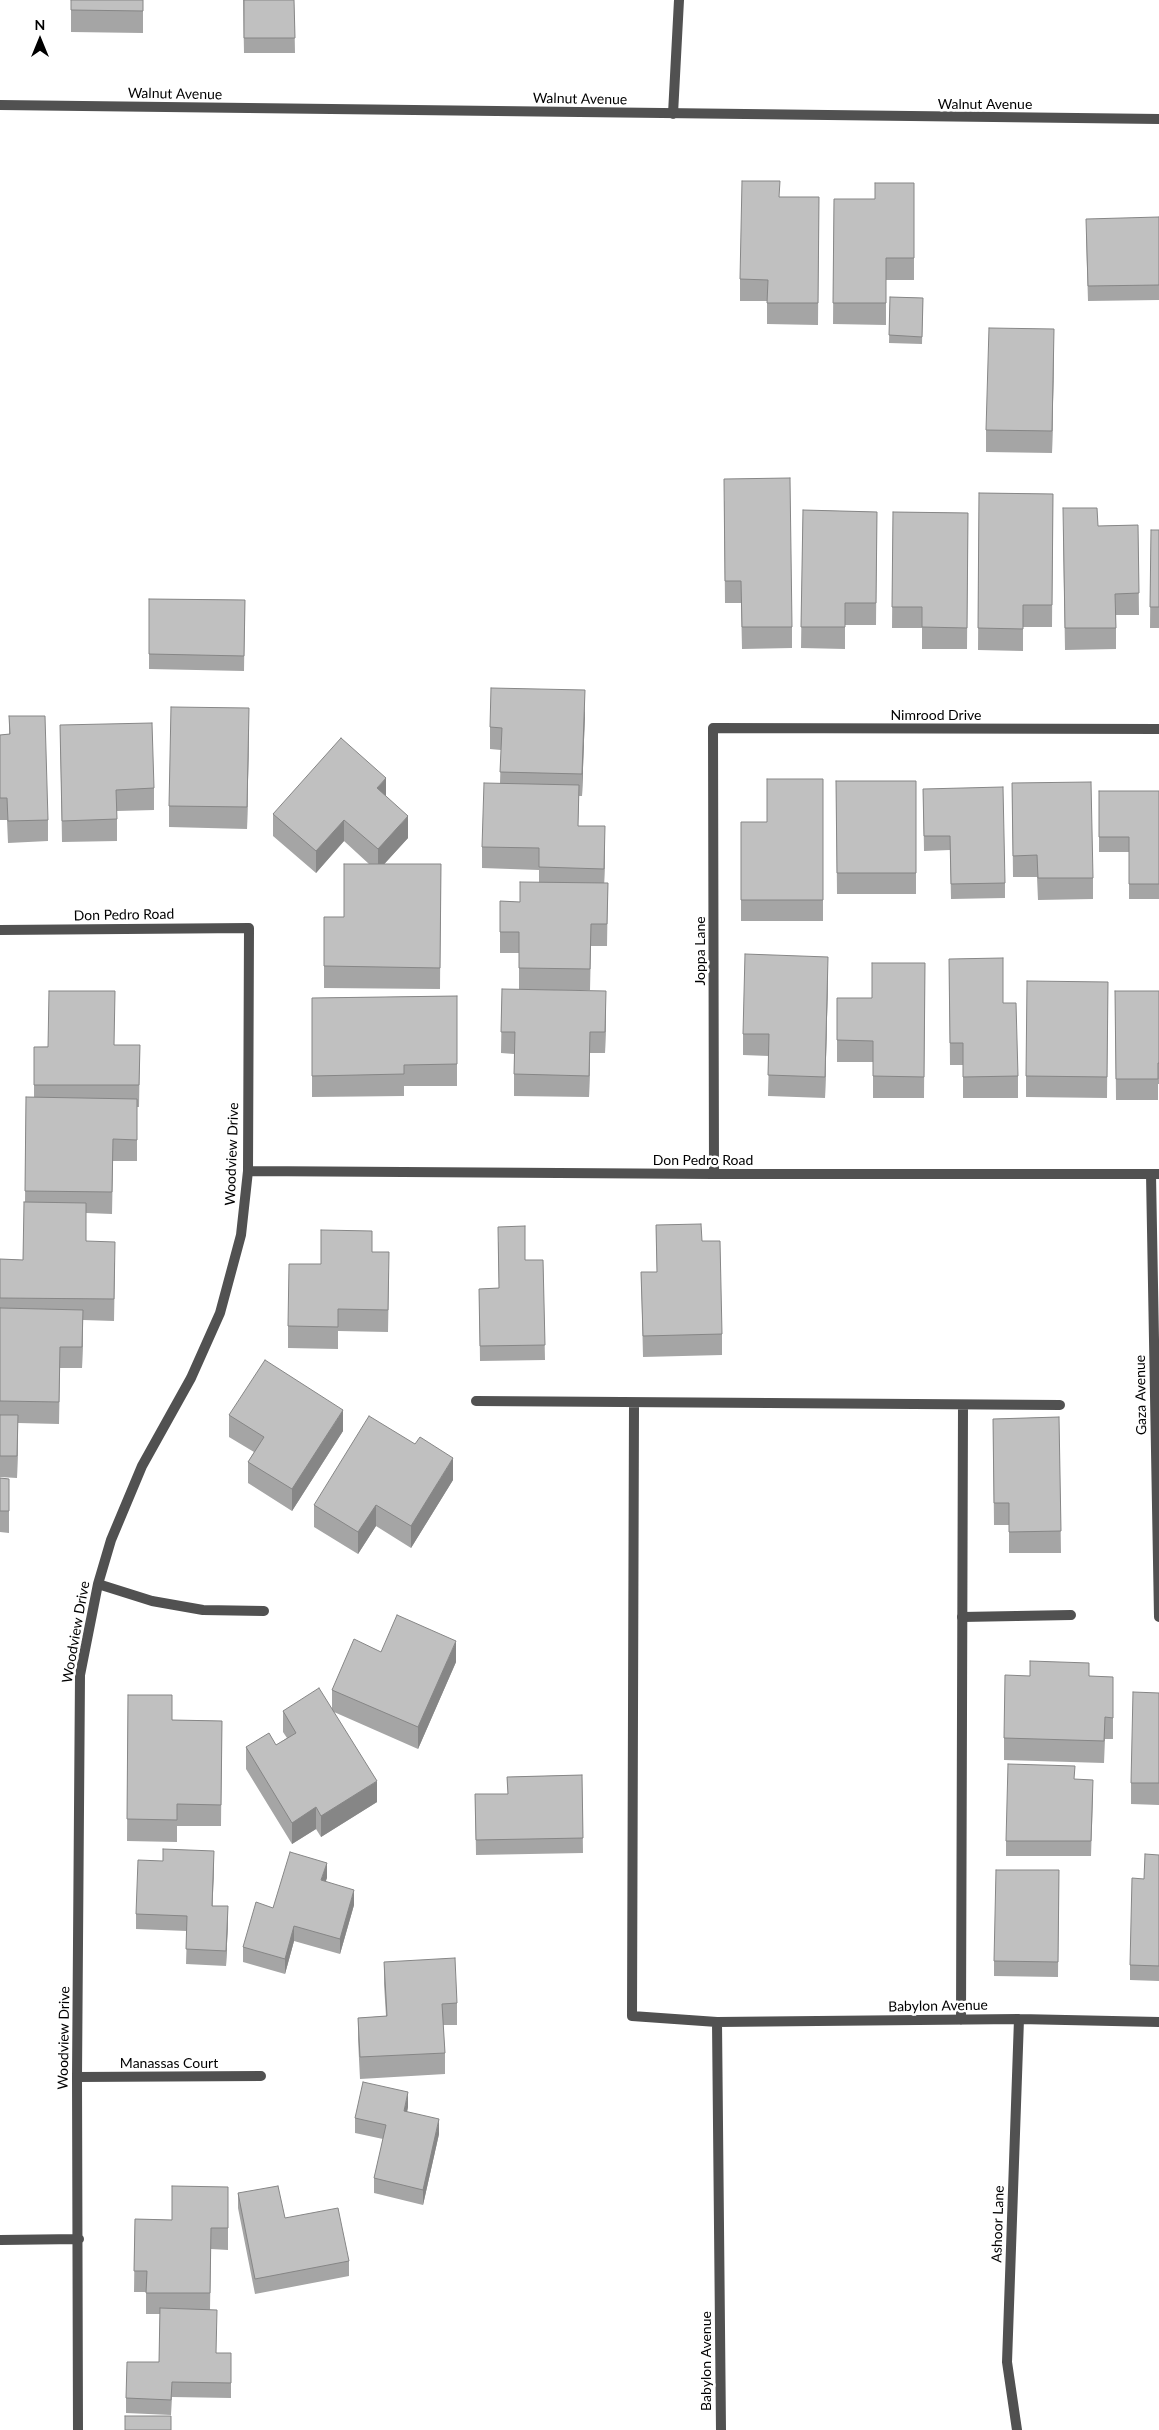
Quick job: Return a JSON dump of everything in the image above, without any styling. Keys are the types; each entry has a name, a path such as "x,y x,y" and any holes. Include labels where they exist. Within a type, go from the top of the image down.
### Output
{"street":[{"path":"673,114 679,0"},
{"name":"Walnut Avenue","path":"0,105 1159,119"},
{"name":"Nimrood Drive","path":"714,728 1159,729"},
{"name":"Joppa Lane","path":"714,728 714,1174"},
{"name":"Don Pedro Road","path":"0,930 249,928"},
{"name":"Woodview Drive","path":"78,2430 79,2239 77,2077 80,1675 98,1584 111,1540 142,1466 191,1378 220,1313 241,1235 248,1171 249,928"},
{"name":"Don Pedro Road","path":"248,1171 1155,1174"},
{"name":"Gaza Avenue","path":"1155,1174 1159,1617"},
{"path":"476,1401 634,1404 1060,1405"},
{"name":"Babylon Avenue","path":"634,1404 632,2016 717,2022 1019,2019 1159,2022"},
{"path":"961,2020 963,1405"},
{"path":"98,1584 152,1601 203,1610 264,1611"},
{"path":"962,1617 1071,1616"},
{"name":"Ashoor Lane","path":"1017,2430 1007,2362 1019,2019"},
{"name":"Babylon Avenue","path":"717,2022 721,2430"},
{"name":"Manassas Court","path":"77,2077 261,2076"},
{"path":"0,2240 79,2239"}],"building":[{"path":"71,0 143,0 143,11 71,10"},
{"path":"244,0 294,0 295,38 244,38"},
{"path":"742,181 780,181 779,197 819,197 818,303 767,303 768,280 740,279"},
{"path":"875,183 914,183 914,258 886,258 886,303 833,303 834,199 875,199"},
{"path":"1159,217 1159,285 1088,286 1086,219"},
{"path":"890,297 923,298 922,337 889,335"},
{"path":"989,328 1054,329 1052,431 986,430"},
{"path":"790,478 792,627 742,627 741,581 725,581 724,479"},
{"path":"979,493 1053,494 1052,605 1023,605 1023,629 978,628"},
{"path":"1063,508 1097,508 1098,526 1138,525 1139,593 1115,594 1116,628 1065,628"},
{"path":"803,510 877,512 876,603 845,603 845,627 801,627"},
{"path":"893,512 968,513 967,628 922,627 922,607 892,607"},
{"path":"1151,530 1159,530 1159,607 1150,607"},
{"path":"149,599 245,600 244,656 149,654"},
{"path":"491,688 585,690 582,774 500,772 502,728 490,727"},
{"path":"171,707 249,708 247,807 169,806"},
{"path":"9,716 45,716 48,820 8,821 7,798 0,798 0,735 10,734"},
{"path":"152,723 154,788 116,790 117,819 62,821 60,725"},
{"path":"341,738 386,778 377,788 408,816 378,849 344,820 316,851 273,814"},
{"path":"767,779 823,779 823,900 741,900 741,822 767,822"},
{"path":"836,781 916,781 916,873 837,873"},
{"path":"1091,782 1093,878 1038,878 1037,855 1013,856 1012,783"},
{"path":"484,783 579,785 578,826 605,826 604,869 539,867 539,848 482,847"},
{"path":"1003,787 1005,883 951,884 950,836 924,836 923,789"},
{"path":"1099,791 1159,791 1159,884 1129,884 1129,837 1099,837"},
{"path":"344,864 441,864 440,968 324,966 324,917 344,917"},
{"path":"520,882 608,883 607,924 591,924 590,969 519,968 519,932 500,932 500,901 520,902"},
{"path":"745,954 828,957 825,1077 768,1075 769,1034 743,1034"},
{"path":"1003,958 1003,1003 1016,1003 1018,1076 963,1077 963,1043 950,1043 949,959"},
{"path":"872,963 925,963 924,1077 873,1076 873,1041 837,1040 837,998 872,998"},
{"path":"1027,981 1108,982 1107,1077 1026,1076"},
{"path":"502,989 606,991 605,1032 590,1032 589,1076 514,1074 515,1032 501,1032"},
{"path":"49,991 115,991 114,1045 140,1045 139,1085 34,1085 34,1047 48,1047"},
{"path":"1115,991 1159,991 1158,1079 1116,1079"},
{"path":"457,996 457,1064 404,1065 404,1074 312,1076 312,998"},
{"path":"26,1097 137,1099 137,1140 113,1139 112,1192 25,1191"},
{"path":"24,1202 86,1203 86,1241 115,1242 114,1299 0,1298 0,1259 23,1260"},
{"path":"701,1224 702,1241 720,1241 722,1334 643,1336 641,1272 657,1272 656,1225"},
{"path":"525,1226 525,1260 543,1260 545,1345 480,1346 479,1289 499,1288 498,1227"},
{"path":"321,1230 372,1231 372,1252 389,1252 388,1310 338,1309 338,1327 288,1326 289,1264 321,1264"},
{"path":"0,1308 83,1310 82,1347 60,1347 59,1402 0,1401"},
{"path":"265,1360 343,1410 292,1489 248,1462 264,1437 229,1415"},
{"path":"0,1415 18,1415 17,1456 0,1456"},
{"path":"369,1416 415,1444 420,1437 453,1458 411,1526 376,1505 358,1532 314,1505"},
{"path":"1059,1417 1061,1531 1009,1532 1009,1503 994,1503 993,1419"},
{"path":"0,1478 9,1479 9,1511 0,1511"},
{"path":"397,1615 456,1641 418,1727 332,1690 354,1639 381,1652"},
{"path":"1030,1661 1089,1663 1089,1676 1113,1677 1113,1718 1105,1717 1104,1741 1004,1738 1005,1675 1030,1676"},
{"path":"319,1688 377,1781 321,1816 316,1807 292,1823 246,1747 269,1733 276,1745 296,1733 283,1711"},
{"path":"1133,1692 1159,1693 1159,1783 1131,1783"},
{"path":"128,1695 172,1695 172,1720 222,1721 221,1805 177,1804 177,1820 127,1819"},
{"path":"1008,1764 1075,1766 1074,1779 1093,1780 1091,1841 1006,1841"},
{"path":"582,1775 583,1838 476,1840 475,1794 508,1794 507,1777"},
{"path":"163,1849 214,1851 212,1906 228,1906 226,1951 186,1949 187,1916 136,1914 138,1860 163,1861"},
{"path":"290,1852 327,1863 321,1880 354,1890 340,1939 294,1926 285,1959 243,1947 256,1902 273,1908"},
{"path":"1145,1854 1159,1855 1159,1966 1130,1965 1132,1878 1144,1879"},
{"path":"996,1870 1059,1870 1058,1962 994,1961"},
{"path":"455,1958 457,2003 442,2004 445,2053 360,2057 358,2018 387,2016 384,1962"},
{"path":"363,2082 408,2092 404,2111 439,2119 423,2190 374,2178 386,2125 355,2118"},
{"path":"172,2186 228,2187 228,2228 211,2228 210,2293 146,2293 147,2271 134,2271 135,2219 172,2220"},
{"path":"278,2186 285,2218 338,2208 349,2261 255,2279 238,2193"},
{"path":"160,2308 217,2310 216,2353 231,2353 231,2383 172,2382 171,2400 126,2398 127,2362 159,2362"},
{"path":"125,2416 171,2416 171,2430 125,2430"}]}
